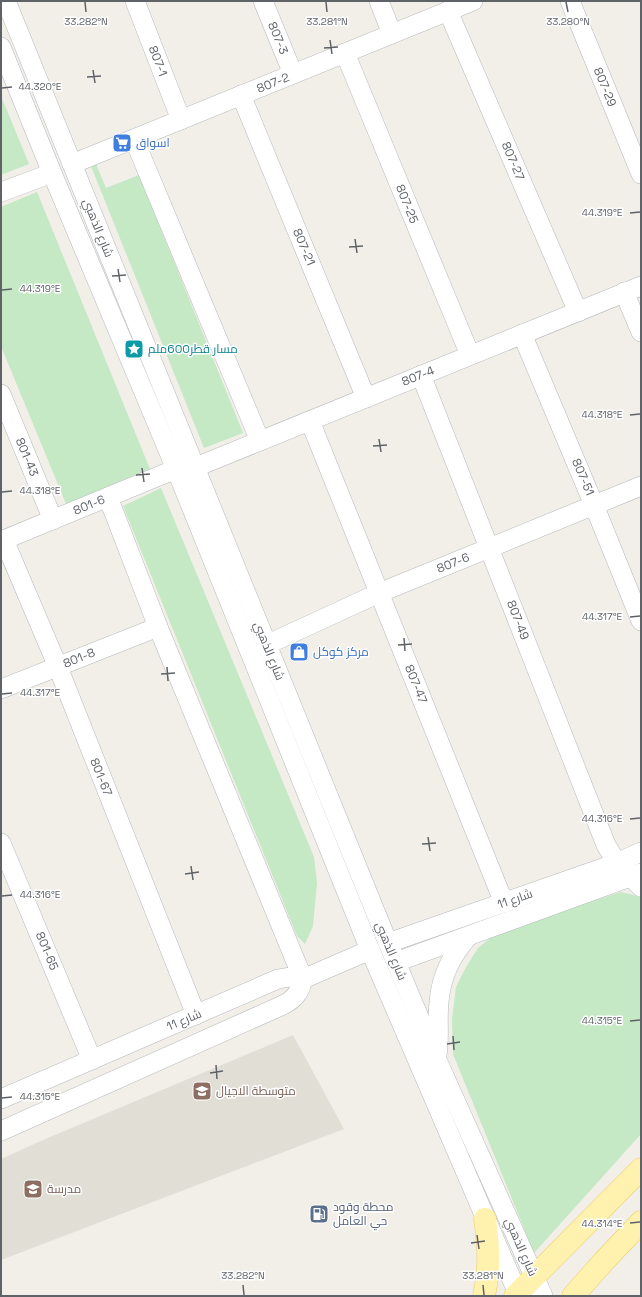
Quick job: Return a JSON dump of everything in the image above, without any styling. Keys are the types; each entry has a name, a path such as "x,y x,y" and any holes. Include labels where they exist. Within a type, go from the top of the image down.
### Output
{"main road":[{"path":"517,1295 534,1275 641,1169"},
{"path":"484,1296 488,1276 489,1247 485,1219"},
{"path":"573,1296 641,1222"},
{"path":"589,1296 604,1261"}],"street":[{"name":"شارع الذهبي","path":"6,1 388,943 437,1060 543,1296"},
{"name":"807-1","path":"135,1 181,120"},
{"name":"807-3","path":"263,1 293,74"},
{"path":"379,1 392,34"},
{"name":"807-2","path":"72,164 474,1"},
{"name":"807-29","path":"570,1 641,174"},
{"name":"807-27","path":"448,11 578,312"},
{"name":"شارع الذهبي","path":"1,47 176,469 370,950 517,1295"},
{"name":"807-25","path":"345,53 470,356"},
{"name":"807-21","path":"241,95 366,398"},
{"path":"134,139 260,441"},
{"path":"1,192 52,173"},
{"path":"633,289 641,332"},
{"name":"807-4","path":"196,467 633,289"},
{"name":"807-51","path":"522,334 641,621"},
{"name":"807-49","path":"421,376 606,845 617,863 638,879"},
{"name":"801-43","path":"1,394 53,520"},
{"name":"807-47","path":"310,421 504,903"},
{"name":"801-6","path":"2,540 176,469"},
{"name":"807-6","path":"266,645 379,593 641,486"},
{"path":"1,1131 290,1002 298,993 303,978 158,627 108,497"},
{"name":"801-67","path":"2,540 58,666 196,1015"},
{"name":"801-8","path":"1,689 158,627"},
{"name":"801-65","path":"1,843 92,1060"},
{"name":"شارع 11","path":"388,943 617,863 641,852"},
{"name":"شارع 11","path":"396,962 638,879"},
{"path":"437,1060 439,1040 439,1001 442,983 448,965 457,949 469,936"},
{"name":"شارع 11","path":"1,1099 278,979 290,977 303,978 370,950"}],"shaded area":[{"path":"293,1035 344,1129 1,1260 1,1159"}],"green space":[{"path":"1,96 29,164 1,175"},
{"path":"96,164 106,188 139,175 243,433 204,448 91,166"},
{"path":"37,192 150,469 66,504 1,346 1,207"},
{"path":"161,488 314,857 317,883 313,926 305,944 297,936 123,506"},
{"path":"621,892 641,897 641,1134 534,1253 453,1054 452,1019 456,987 478,948 500,930"}],"place":[{"name":"اسواق","path":"122,143"},
{"name":"مسار قطر600ملم","path":"134,349"},
{"name":"مركز كوكل","path":"299,652"},
{"name":"متوسطة الاجيال","path":"202,1091"},
{"name":"مدرسة","path":"33,1189"},
{"name":"محطة وقود حي العامل","path":"319,1214"}]}
